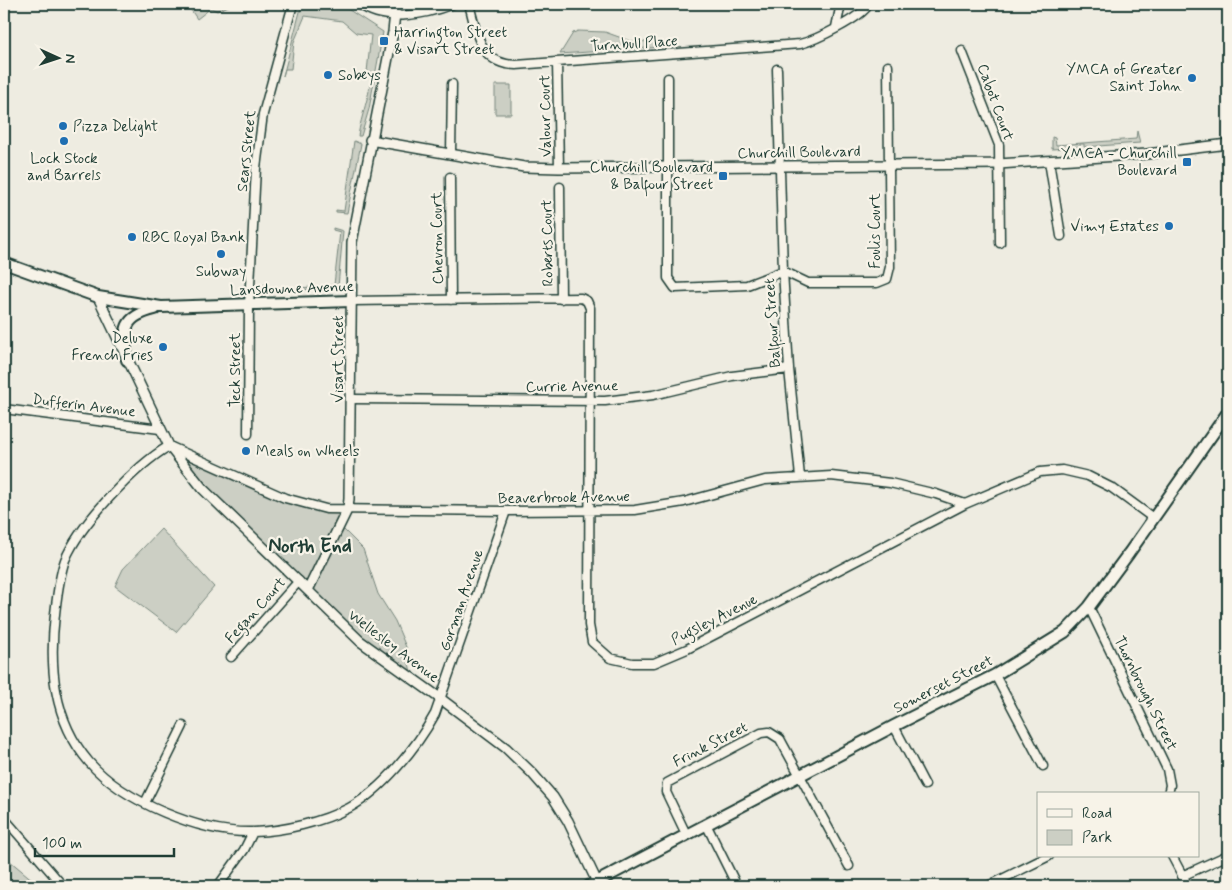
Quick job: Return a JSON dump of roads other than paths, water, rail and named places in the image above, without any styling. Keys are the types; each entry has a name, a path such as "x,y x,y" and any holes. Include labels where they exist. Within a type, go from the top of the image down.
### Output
{"main road":[{"name":"Lansdowne Avenue","path":"4,263 98,297 161,307 352,301"},
{"path":"126,360 125,330 130,319 143,312 161,307"},
{"name":"Somerset Street","path":"594,885 686,834 996,675 1040,650 1064,632 1089,607 1228,412"}],"street":[{"name":"Sears Street","path":"249,305 256,168 262,114 293,4"},
{"path":"359,4 371,11 395,15 428,12 453,4"},
{"name":"Visart Street","path":"308,590 348,508 352,399 352,242 396,4"},
{"name":"Turnbull Place","path":"469,4 482,46 493,60 516,65 787,46 814,40 861,12 869,4"},
{"path":"836,27 842,4"},
{"name":"Cabot Court","path":"962,51 999,145 1000,243"},
{"name":"Valour Court","path":"558,62 559,168"},
{"path":"888,66 889,165"},
{"name":"Balfour Street","path":"778,69 783,271 789,369 800,477"},
{"path":"668,78 668,278 675,288 747,285 783,271"},
{"path":"451,154 452,84"},
{"name":"Churchill Boulevard","path":"370,140 524,167 559,168 999,164 1150,154 1228,144"},
{"path":"1049,161 1061,236"},
{"name":"Foulis Court","path":"783,271 808,283 877,283 888,279 890,267 889,165"},
{"name":"Chevron Court","path":"450,177 451,300"},
{"name":"Roberts Court","path":"560,187 561,298"},
{"name":"Wellesley Avenue","path":"98,297 126,360 169,446 204,489 360,641 442,699 506,748 542,783 568,820 594,885"},
{"name":"Lansdowne Avenue","path":"352,301 561,298 587,300"},
{"name":"Pugsley Avenue","path":"587,300 590,308 589,625 592,642 610,658 632,663 654,663 687,649 965,504 1040,472 1075,471 1099,480 1154,518"},
{"name":"Teck Street","path":"248,434 249,305"},
{"name":"Currie Avenue","path":"352,399 590,402 653,395 732,376 789,369"},
{"name":"Dufferin Avenue","path":"4,409 160,429"},
{"name":"Beaverbrook Avenue","path":"169,446 285,498 326,509 621,511 668,506 764,480 800,477 850,477 890,483 936,494 965,504"},
{"name":"Gorman Avenue","path":"169,446 153,455 90,521 79,536 62,571 52,637 52,663 56,692 72,738 90,763 110,782 145,803 202,825 253,832 316,820 348,809 364,799 386,779 420,739 442,699 506,511"},
{"name":"Fegan Court","path":"231,657 298,581"},
{"name":"Thornbrough Street","path":"1089,607 1167,769 1170,785 1168,792"},
{"path":"996,675 1043,766"},
{"path":"145,803 183,726"},
{"path":"894,726 925,786"},
{"name":"Frink Street","path":"686,834 666,792 667,783 679,775 761,733 769,732 780,739 800,775"},
{"path":"800,775 849,866"},
{"path":"4,818 63,886"},
{"path":"706,824 737,886"},
{"path":"218,886 253,832"},
{"path":"1182,876 1228,855"},
{"path":"988,886 1045,858"},
{"path":"1173,858 1188,886"}],"place":[{"name":"Harrington Street & Visart Street","path":"384,41"},
{"name":"Sobeys","path":"328,75"},
{"name":"YMCA of Greater Saint John","path":"1192,78"},
{"name":"Pizza Delight","path":"63,126"},
{"name":"Lock Stock and Barrels","path":"64,141"},
{"name":"YMCA - Churchill Boulevard","path":"1187,162"},
{"name":"Churchill Boulevard & Balfour Street","path":"723,176"},
{"name":"Vimy Estates","path":"1169,226"},
{"name":"RBC Royal Bank","path":"132,237"},
{"name":"Subway","path":"221,254"},
{"name":"Deluxe French Fries","path":"163,347"},
{"name":"Meals on Wheels","path":"246,451"}],"district":[{"name":"North End","path":"310,545"}]}
